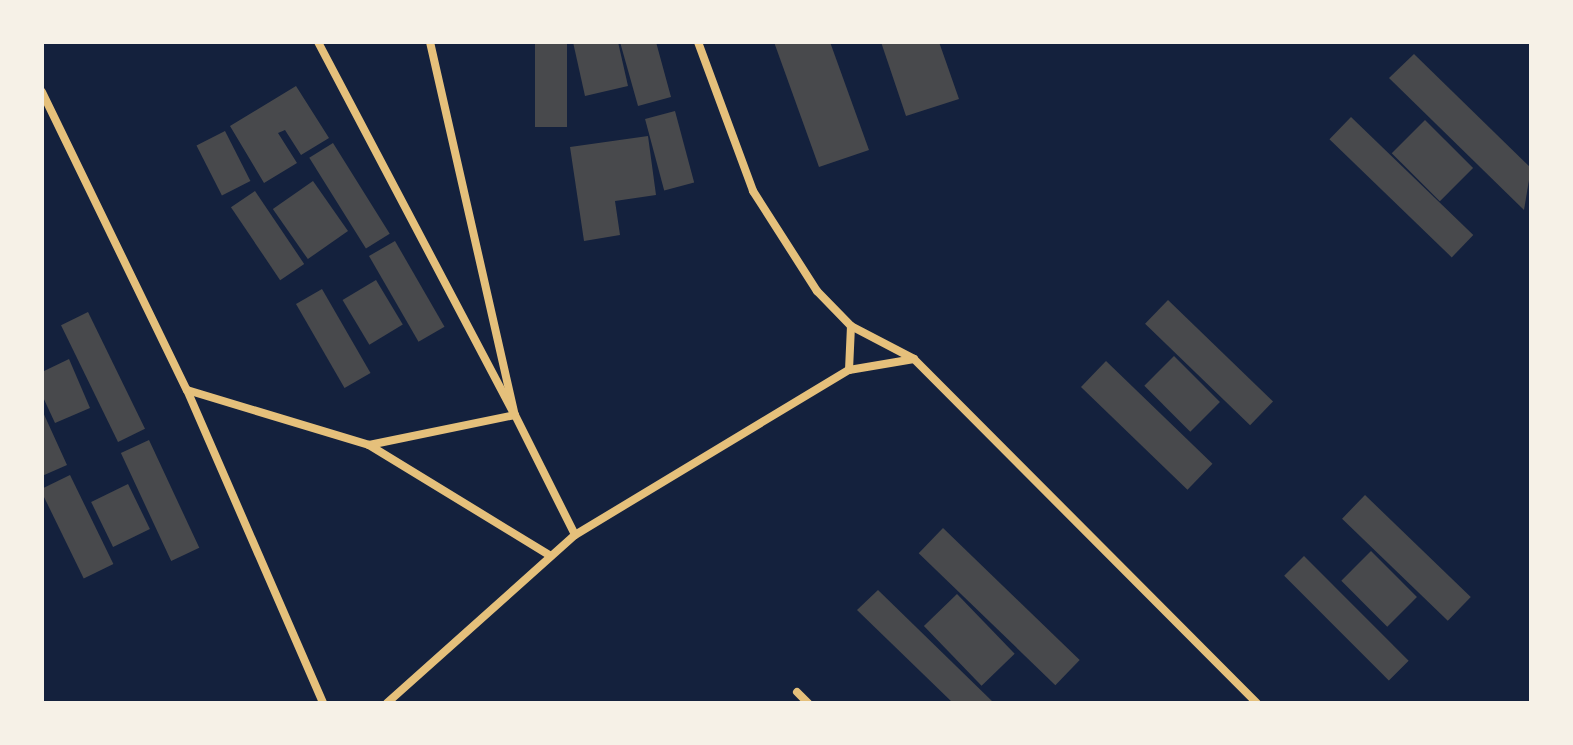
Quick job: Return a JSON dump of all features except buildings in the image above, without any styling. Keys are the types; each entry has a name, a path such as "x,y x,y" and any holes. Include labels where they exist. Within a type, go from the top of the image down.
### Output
{"street":[{"path":"318,42 575,535"},
{"path":"430,42 515,415"},
{"path":"698,42 753,191 817,291 851,326 914,359 1257,703"},
{"path":"42,92 187,390 323,703"},
{"path":"849,370 851,326"},
{"path":"387,703 575,535 849,370 914,359"},
{"path":"187,390 369,445 551,556"},
{"path":"369,445 515,415"},
{"path":"797,692 808,703"}]}
